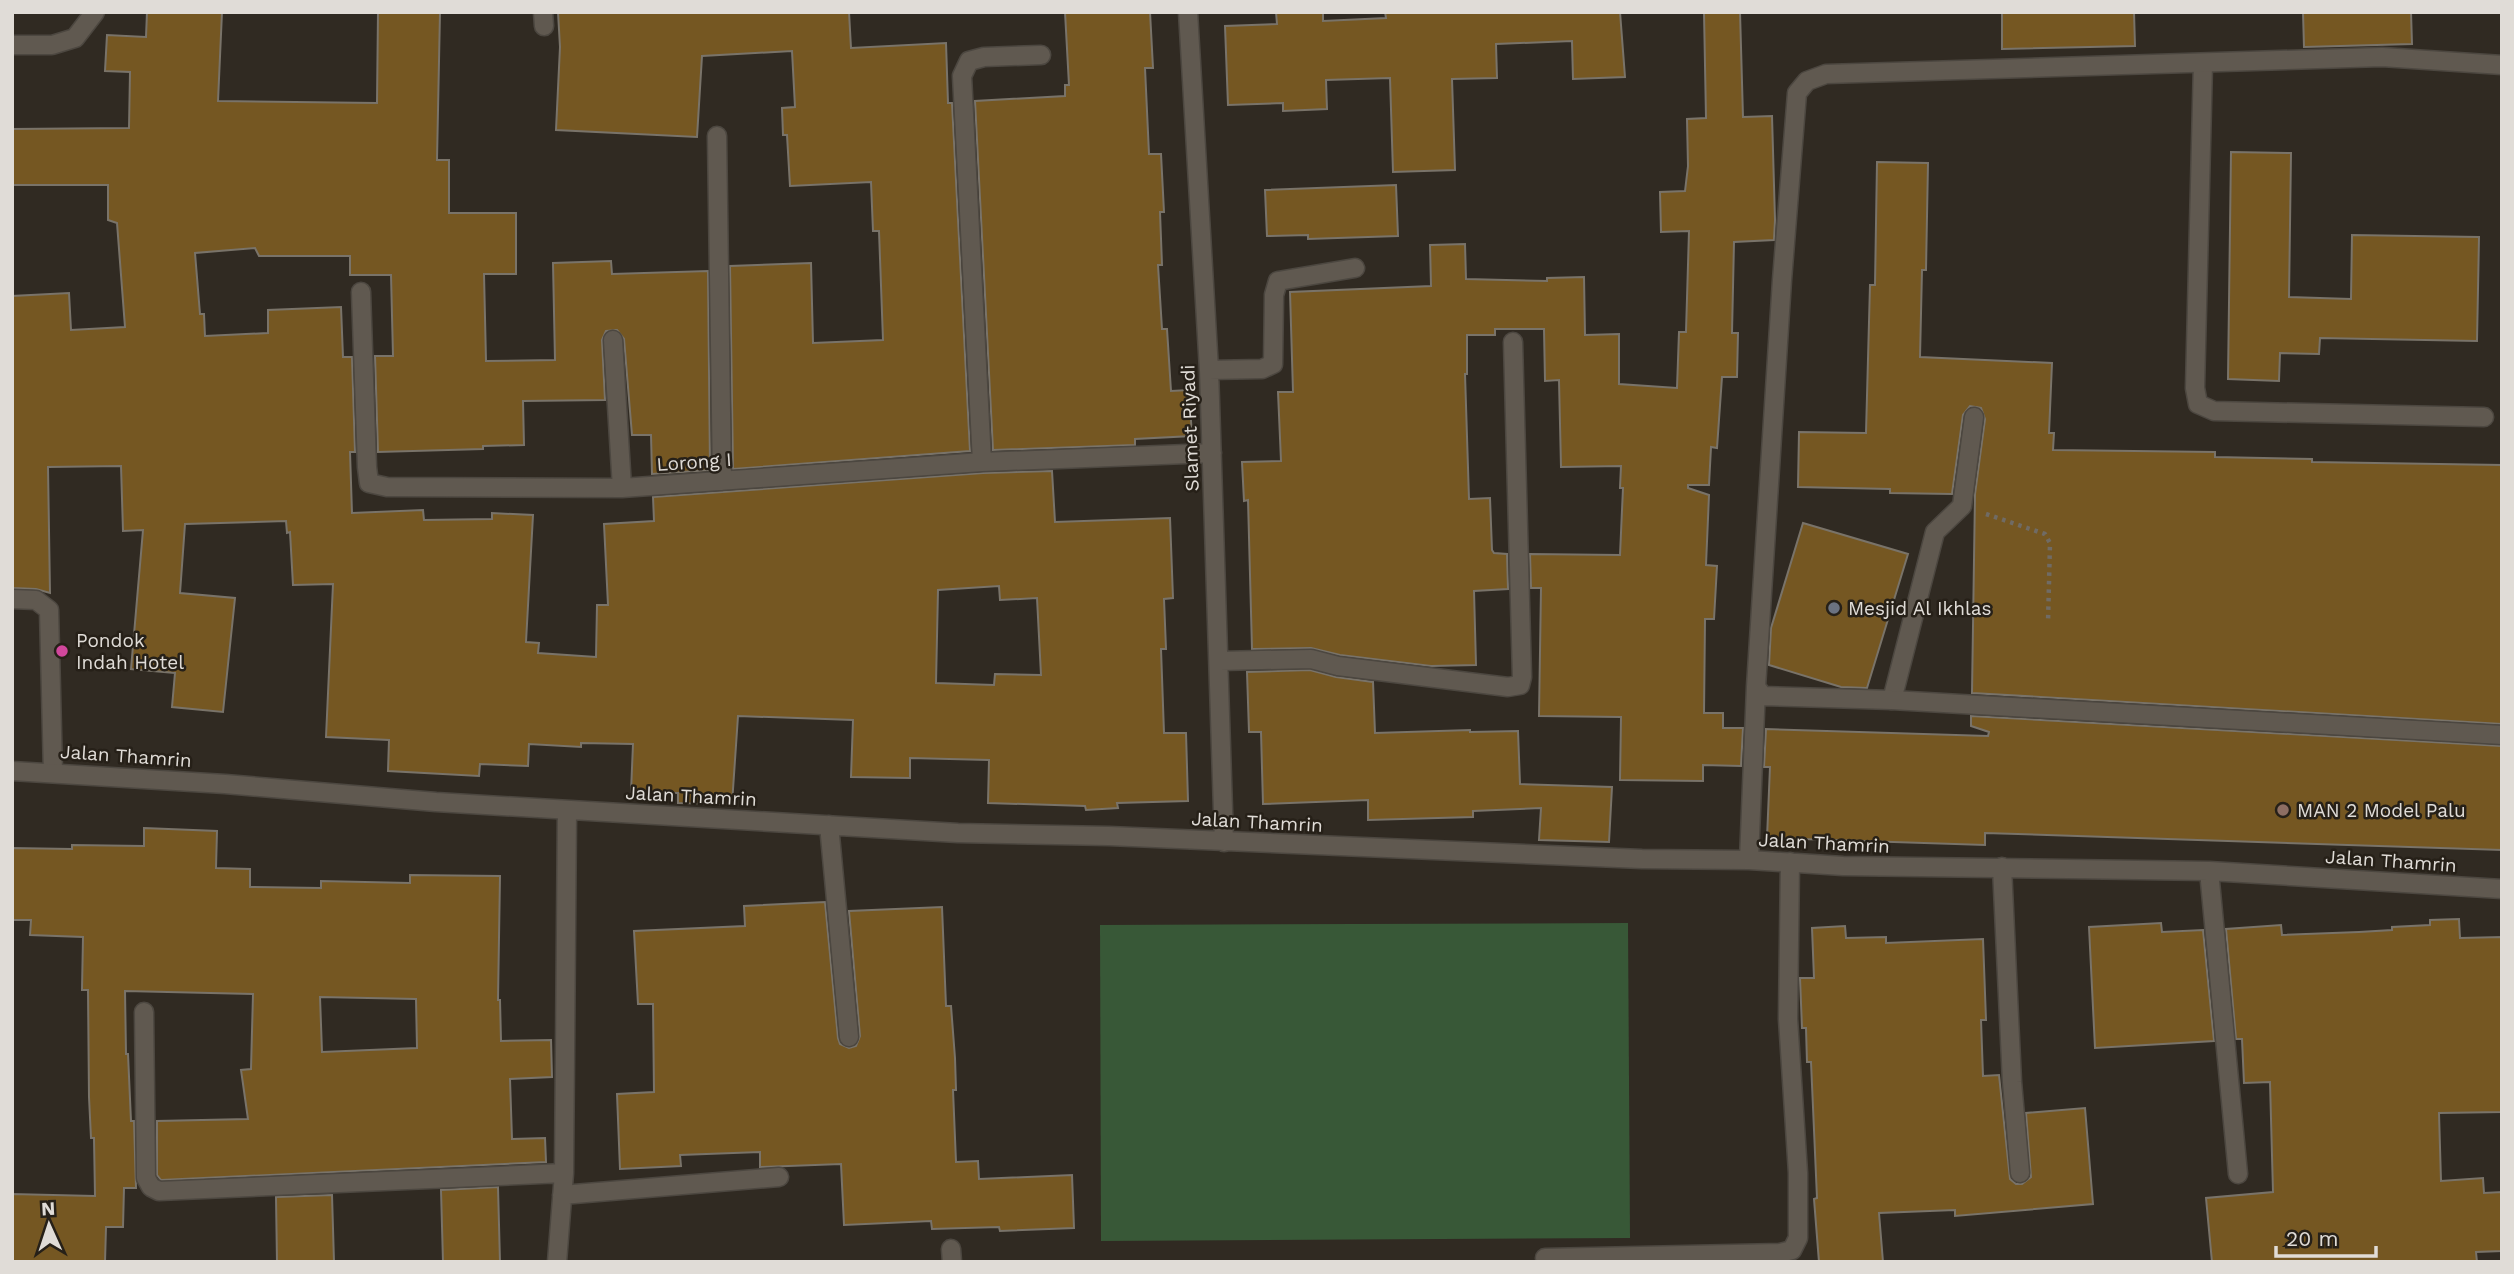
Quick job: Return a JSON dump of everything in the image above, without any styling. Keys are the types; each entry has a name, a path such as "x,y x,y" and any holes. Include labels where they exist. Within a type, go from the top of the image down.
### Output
{"street":[{"path":"12,45 52,45 75,38 95,12"},
{"name":"Slamet Riyadi","path":"1188,12 1209,370 1224,842"},
{"path":"982,462 962,76 969,61 976,59 1041,55"},
{"path":"1749,860 1756,687 1782,280 1797,93 1807,81 1826,74 2382,57 2502,65"},
{"path":"2203,63 2195,388 2199,404 2214,411 2484,417"},
{"path":"717,136 722,481"},
{"path":"1209,370 1262,369 1273,364 1274,295 1278,281 1355,268"},
{"name":"Lorong I","path":"361,292 369,483 387,487 622,488 982,462 1212,453"},
{"path":"613,340 622,488"},
{"path":"1220,661 1311,659 1338,666 1508,687 1520,685 1522,677 1513,342"},
{"path":"1892,700 1935,532 1962,506 1974,417"},
{"path":"12,599 36,600 49,610 53,773"},
{"path":"1756,687 1763,696 1892,700 2502,735"},
{"name":"Jalan Thamrin","path":"12,771 567,810 958,833 1109,836 1642,859 1749,860 1843,866 2208,871 2502,889"},
{"path":"557,1262 564,1173 567,810"},
{"path":"829,825 849,1037"},
{"path":"1545,1258 1780,1253 1792,1250 1798,1238 1798,1186 1788,1019 1790,862"},
{"path":"2002,867 2012,1082 2020,1173"},
{"path":"2208,871 2238,1174"},
{"path":"144,1012 146,1178 151,1186 159,1191 564,1173"},
{"path":"562,1195 779,1177"}],"path":[{"path":"1962,506 2045,534 2050,543 2048,623"}],"green space":[{"path":"1628,923 1630,1238 1101,1241 1100,925"}],"building":[{"path":"147,12 222,12 218,101 377,103 378,12 440,12 437,160 449,160 449,213 516,213 516,274 484,274 486,361 555,360 553,263 611,261 612,274 708,271 710,470 652,474 651,435 632,435 624,339 617,330 606,331 602,340 605,400 523,401 524,445 378,452 375,356 393,356 391,275 350,275 350,256 259,256 255,248 195,253 200,314 204,314 205,336 268,333 268,310 341,307 343,357 352,357 355,452 350,452 352,513 423,510 424,520 492,519 492,513 533,515 526,642 539,643 538,653 596,657 597,605 608,605 604,524 654,521 653,497 983,473 1052,471 1055,522 1170,518 1173,598 1164,599 1166,649 1161,649 1164,733 1186,733 1188,801 1117,803 1118,808 1086,810 1085,806 988,803 989,760 910,758 910,778 851,777 853,720 738,716 732,804 678,803 678,793 631,792 633,744 581,743 581,747 529,744 528,766 480,764 479,776 388,771 389,740 326,737 333,584 293,585 290,532 287,533 286,521 185,524 180,593 235,598 223,712 172,707 175,673 131,669 143,530 123,531 121,466 48,467 50,593 36,589 12,588 12,296 69,293 71,330 125,327 117,223 108,220 108,185 12,185 12,129 129,128 130,72 105,71 107,35 146,37","holes":["999,586 1000,600 1037,598 1041,675 995,674 994,685 936,683 938,590"]},
{"path":"558,12 849,12 851,48 946,43 948,103 952,103 970,451 733,469 730,266 811,263 813,343 883,340 879,231 873,231 871,182 790,186 787,135 783,135 782,108 795,107 792,51 702,56 697,137 556,130 560,47"},
{"path":"1065,12 1150,12 1153,68 1145,68 1149,154 1161,154 1164,212 1160,212 1162,265 1158,265 1162,329 1167,329 1171,391 1189,390 1192,436 1135,439 1135,445 993,450 975,101 1065,96 1065,85 1069,85"},
{"path":"1276,12 1323,12 1323,21 1386,18 1385,12 1620,12 1625,77 1573,79 1572,41 1496,44 1497,78 1452,79 1455,170 1393,172 1390,78 1326,80 1327,109 1283,111 1283,103 1228,105 1225,26 1277,24"},
{"path":"1704,12 1740,12 1743,117 1772,116 1774,240 1734,242 1732,333 1738,333 1737,377 1722,377 1717,448 1711,447 1709,485 1688,485 1688,488 1709,495 1706,565 1717,566 1714,619 1705,619 1704,713 1723,713 1723,728 1743,728 1741,766 1703,765 1703,781 1620,780 1621,717 1539,716 1541,588 1531,588 1530,554 1620,555 1623,488 1620,488 1621,466 1561,467 1559,380 1545,381 1544,329 1495,329 1495,335 1467,335 1465,374 1469,499 1490,498 1492,550 1494,553 1507,554 1508,589 1474,591 1476,665 1431,666 1340,655 1311,648 1252,649 1248,500 1244,501 1242,462 1281,461 1278,392 1293,392 1290,292 1431,286 1430,245 1465,244 1466,279 1547,281 1547,278 1584,277 1585,335 1619,334 1619,384 1677,388 1679,332 1686,332 1689,231 1661,232 1660,192 1685,191 1688,166 1687,119 1706,118"},
{"path":"2002,12 2134,12 2135,46 2002,49"},
{"path":"2303,12 2411,12 2412,44 2304,47"},
{"path":"2231,152 2291,153 2289,297 2351,299 2352,235 2479,237 2477,341 2320,338 2319,354 2280,353 2279,381 2228,379"},
{"path":"1877,162 1928,163 1926,270 1922,270 1920,357 2052,363 2049,433 2054,433 2053,450 2215,452 2215,457 2312,459 2312,462 2502,465 2502,724 1972,693 1975,494 1985,419 1981,408 1970,406 1963,415 1952,494 1890,493 1890,489 1798,487 1799,432 1866,433 1870,285 1875,285"},
{"path":"1396,185 1398,236 1308,239 1308,235 1267,236 1265,190"},
{"name":"Mesjid Al Ikhlas","path":"1803,523 1908,554 1867,688 1841,687 1769,665 1771,628"},
{"path":"1310,670 1373,682 1375,733 1518,731 1520,784 1612,787 1609,842 1539,840 1541,808 1473,811 1473,817 1368,820 1368,800 1263,804 1261,732 1249,732 1247,672"},
{"path":"1971,716 2502,746 2502,850 1985,833 1985,845 1767,838 1770,767 1764,767 1766,729 1988,736 1989,732 1971,726"},
{"path":"144,828 217,831 216,868 250,869 250,887 321,888 321,881 410,883 410,875 500,876 498,1000 501,1041 551,1040 552,1077 510,1079 512,1139 545,1138 546,1162 161,1180 157,1175 157,1121 248,1119 241,1070 251,1069 253,994 125,991 126,1054 131,1121 134,1121 136,1188 124,1188 123,1227 106,1227 105,1262 12,1262 12,1194 95,1196 94,1138 91,1138 89,1097 88,990 82,990 83,937 30,935 31,920 12,920 12,848 144,846","holes":["320,997 416,999 417,1048 322,1052"]},
{"path":"825,902 838,1038 840,1044 849,1048 856,1046 860,1036 849,911 942,907 946,1006 951,1006 955,1058 956,1090 953,1090 956,1162 978,1161 979,1179 1072,1175 1074,1228 1000,1231 999,1227 932,1229 931,1221 844,1225 841,1164 760,1167 760,1152 680,1155 681,1166 620,1169 617,1094 654,1092 653,1004 638,1004 634,931 745,926 744,906"},
{"path":"2459,919 2460,938 2502,937 2502,1112 2439,1113 2441,1181 2483,1178 2484,1193 2502,1192 2502,1251 2476,1252 2477,1262 2212,1262 2206,1198 2273,1192 2270,1082 2244,1083 2242,1039 2236,1039 2226,929 2281,925 2282,935 2359,932 2430,925 2430,920"},
{"path":"2161,923 2162,932 2203,930 2214,1041 2095,1048 2089,927"},
{"path":"1845,926 1846,938 1886,937 1886,943 1983,939 1986,1020 1981,1020 1983,1076 1999,1075 2010,1179 2016,1184 2022,1184 2031,1177 2026,1113 2085,1108 2093,1204 1955,1216 1955,1210 1879,1213 1883,1262 1819,1262 1814,1199 1817,1198 1811,1062 1807,1062 1806,1028 1802,1028 1800,978 1814,978 1812,928"},
{"path":"498,1187 500,1262 443,1262 441,1190"},
{"path":"332,1195 334,1262 277,1262 276,1197"}],"place":[{"name":"Mesjid Al Ikhlas","path":"1834,608"},
{"name":"Pondok Indah Hotel","path":"62,651"},
{"name":"MAN 2 Model Palu","path":"2283,810"}]}
